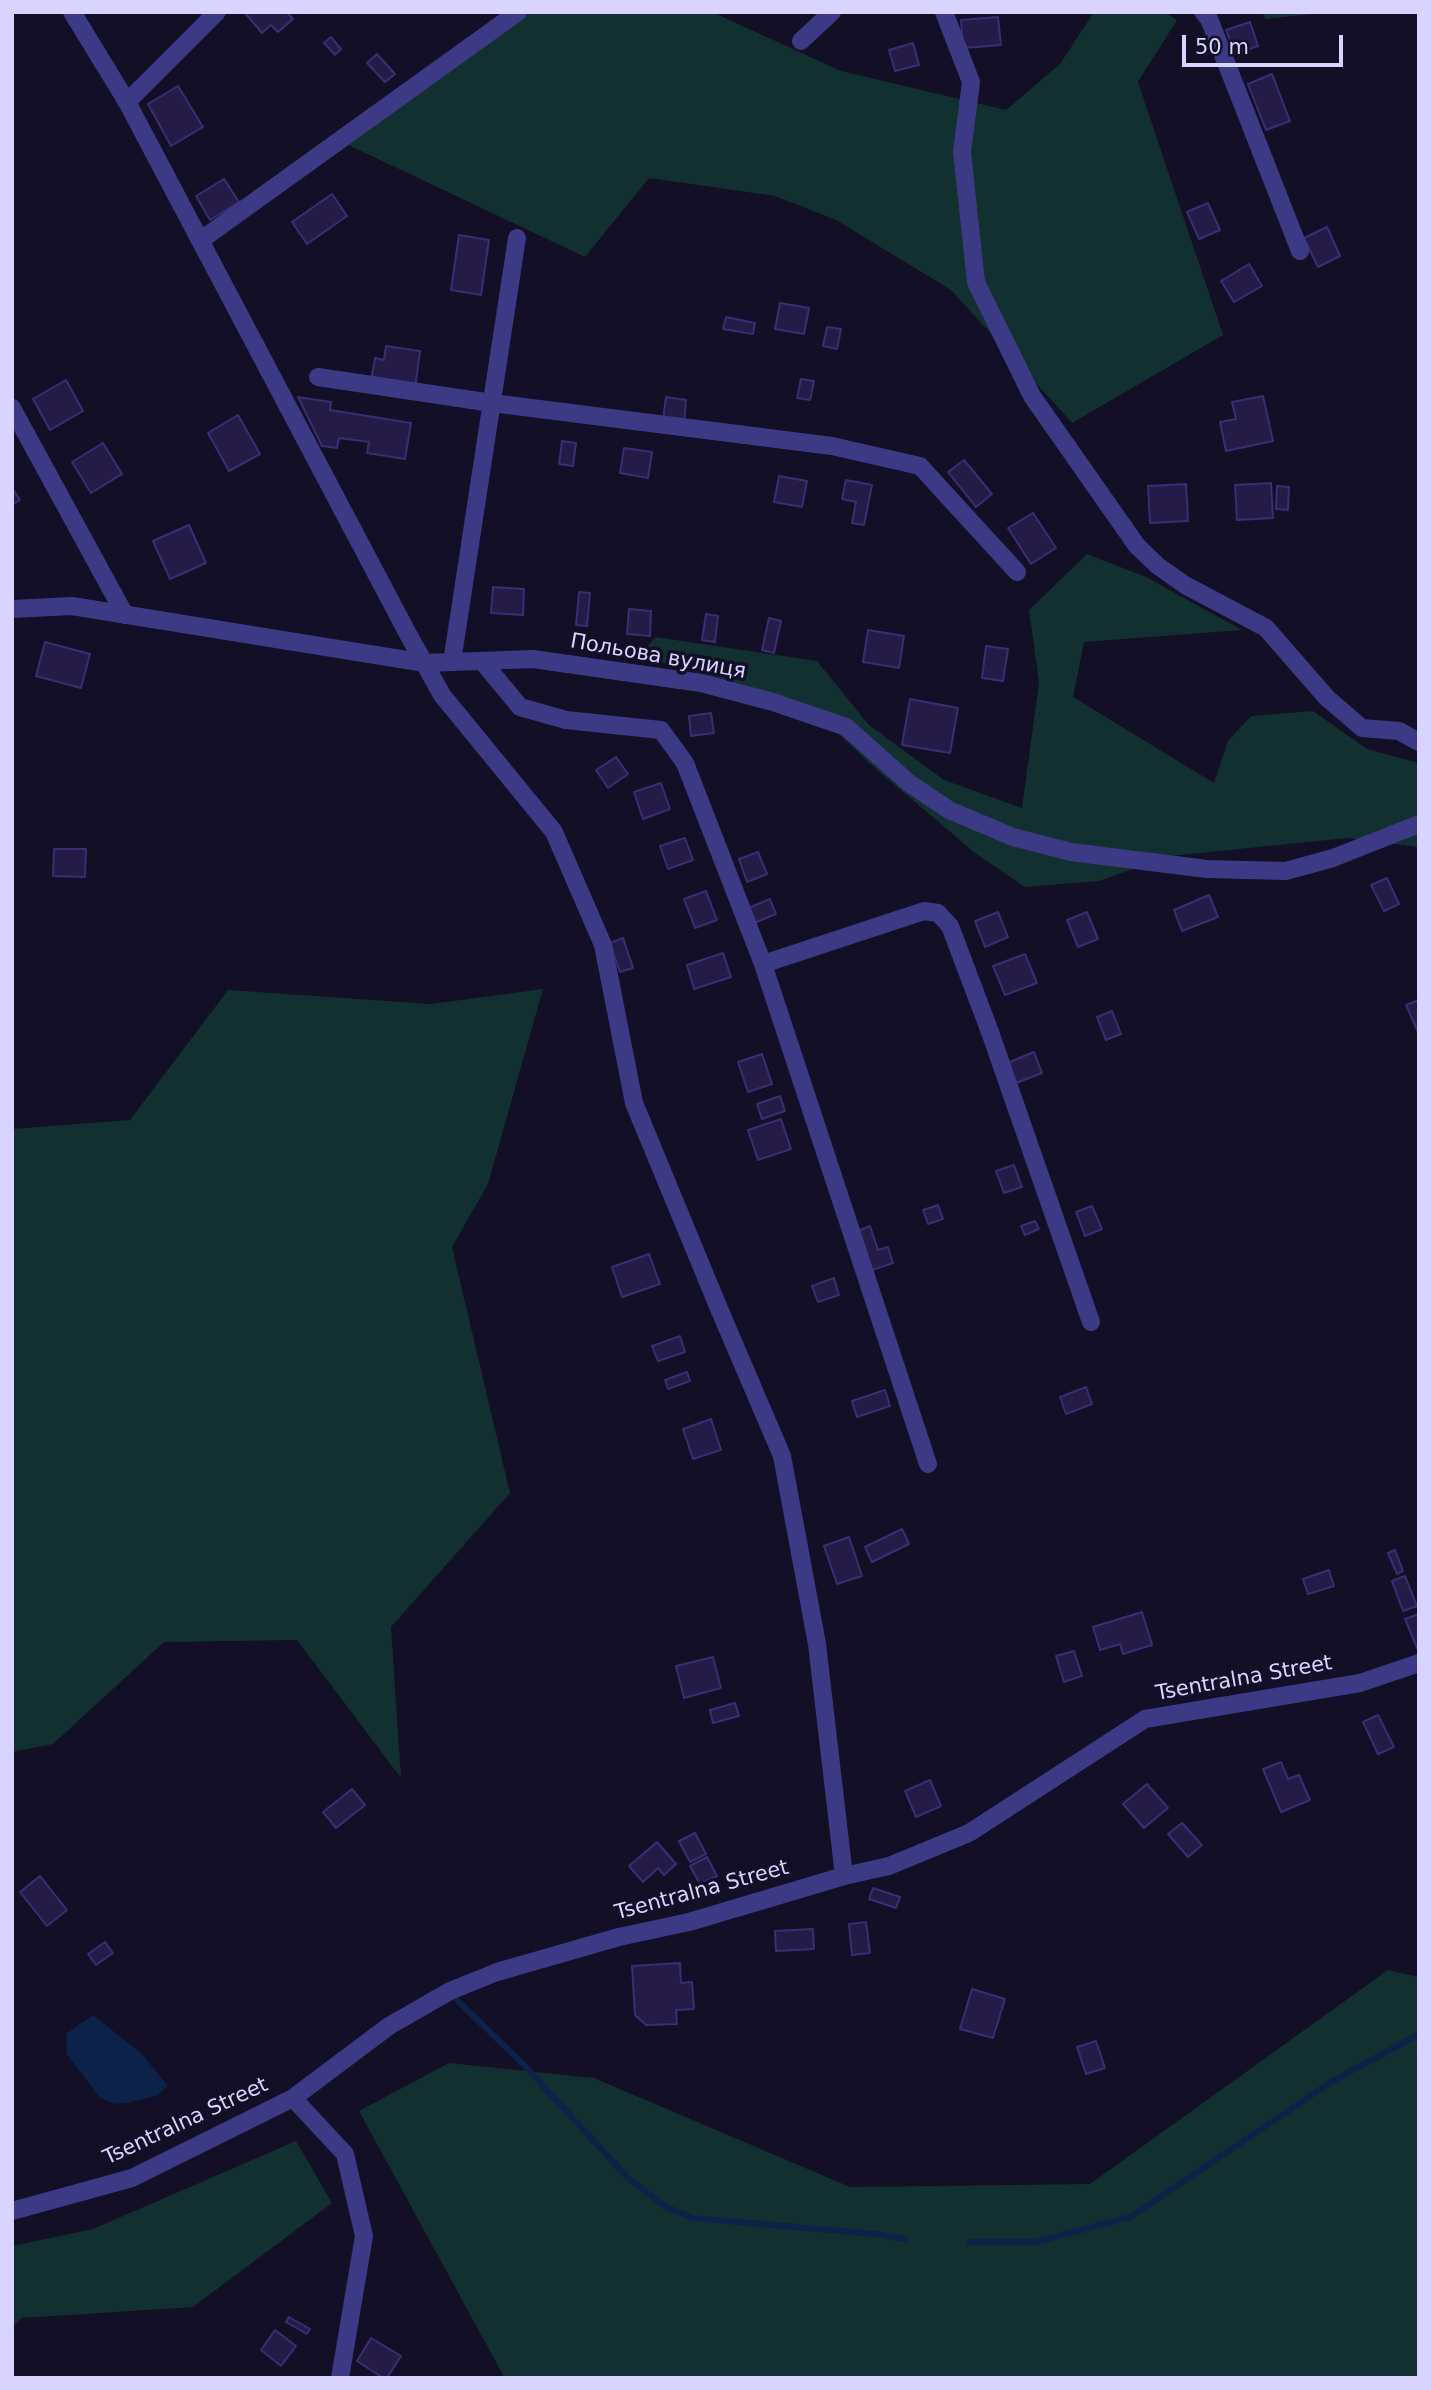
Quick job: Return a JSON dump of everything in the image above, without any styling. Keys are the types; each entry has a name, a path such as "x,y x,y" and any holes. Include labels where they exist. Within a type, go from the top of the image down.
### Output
{"street":[{"path":"72,12 127,102 442,695 554,832 603,945 634,1103 782,1456 817,1644 844,1876"},
{"path":"127,102 217,12"},
{"path":"201,240 518,12"},
{"path":"800,41 832,12"},
{"path":"944,12 971,82 962,152 976,282 1032,396 1138,546 1158,566 1185,585 1266,628 1327,698 1362,728 1399,731 1419,725"},
{"path":"1203,12 1209,19 1300,251"},
{"path":"452,662 517,238"},
{"path":"318,377 492,403 832,446 920,466 1017,572"},
{"path":"12,408 125,615"},
{"name":"Польова вулиця","path":"12,609 72,606 425,663 533,659 701,683 773,702 846,727 909,783 949,810 1013,837 1071,852 1207,869 1286,871 1333,858 1419,824"},
{"path":"482,661 520,707 566,720 661,730 685,763 763,964 928,1464"},
{"path":"1399,731 1419,742"},
{"path":"763,964 924,911 939,913 950,926 990,1032 1091,1322"},
{"name":"Tsentralna Street","path":"12,2211 132,2178 293,2098 389,2026 450,1991 497,1972 889,1866 969,1833 1145,1719 1360,1683 1419,1663"},
{"path":"293,2098 345,2154 364,2236 340,2378"}],"green space":[{"path":"518,12 712,12 841,71 1006,110 1060,64 1094,12 1165,12 1177,20 1138,82 1223,335 1072,423 951,290 836,220 775,196 649,178 585,257 340,141"},
{"path":"1263,12 1332,12 1265,19"},
{"path":"1087,554 1146,577 1242,630 1084,642 1073,697 1214,783 1228,741 1251,716 1313,711 1367,749 1419,763 1419,847 1347,838 1170,856 1099,881 1025,887 975,853 869,763 811,707 640,656 655,637 817,661 869,725 944,780 1022,808 1039,682 1029,610"},
{"path":"543,989 488,1184 452,1247 510,1493 391,1627 401,1778 297,1640 164,1642 53,1744 12,1752 12,1129 130,1120 228,990 431,1004"},
{"path":"1388,1970 1419,1977 1419,2378 501,2378 503,2375 359,2111 449,2063 594,2078 850,2187 1090,2184"},
{"path":"296,2141 332,2203 193,2307 22,2318 12,2327 12,2246 93,2229"}],"water":[{"path":"93,2015 141,2053 168,2086 156,2096 126,2103 115,2104 99,2097 67,2054 66,2034"}],"building":[{"path":"246,12 287,12 293,19 278,32 271,25 262,33"},
{"path":"998,17 1001,45 963,48 961,20"},
{"path":"1250,22 1258,46 1235,54 1226,30"},
{"path":"331,37 341,49 335,55 324,43"},
{"path":"913,43 919,65 895,71 889,50"},
{"path":"377,54 395,74 385,82 367,63"},
{"path":"1272,74 1290,121 1266,130 1248,84"},
{"path":"178,86 203,127 171,146 148,104"},
{"path":"224,179 239,202 210,220 196,196"},
{"path":"332,194 347,216 307,244 292,222"},
{"path":"1208,203 1220,230 1199,239 1187,212"},
{"path":"1327,227 1340,256 1318,267 1304,238"},
{"path":"459,235 489,240 481,295 451,290"},
{"path":"1249,264 1262,286 1234,302 1221,281"},
{"path":"780,303 809,308 804,334 775,329"},
{"path":"726,317 755,323 753,334 723,329"},
{"path":"827,327 841,329 837,349 823,346"},
{"path":"386,346 420,351 415,388 371,381 375,358 384,360"},
{"path":"801,379 814,381 810,400 797,398"},
{"path":"66,380 83,411 50,430 33,399"},
{"path":"1263,396 1273,441 1226,451 1220,422 1236,419 1232,402"},
{"path":"298,397 331,402 330,410 411,423 405,459 367,453 369,442 339,438 337,448 322,446"},
{"path":"666,397 686,400 684,423 663,420"},
{"path":"238,415 260,454 229,471 208,433"},
{"path":"562,441 576,443 573,466 559,464"},
{"path":"103,443 122,474 91,493 72,462"},
{"path":"624,448 652,452 648,478 620,473"},
{"path":"964,460 992,494 976,507 948,472"},
{"path":"779,476 807,481 802,507 774,502"},
{"path":"846,480 872,485 864,525 852,523 856,502 842,499"},
{"path":"1271,483 1273,518 1237,520 1235,485"},
{"path":"1186,484 1188,521 1150,523 1148,486"},
{"path":"1277,486 1289,487 1288,510 1276,509"},
{"path":"12,488 20,500 12,505"},
{"path":"1033,513 1056,548 1031,564 1008,528"},
{"path":"189,525 206,563 170,579 153,541"},
{"path":"493,587 524,589 523,615 491,613"},
{"path":"579,592 590,593 587,626 576,625"},
{"path":"629,609 651,611 650,636 627,634"},
{"path":"706,614 718,616 715,642 702,640"},
{"path":"769,618 781,621 774,653 762,650"},
{"path":"868,630 904,636 899,668 863,662"},
{"path":"45,642 90,654 81,688 36,676"},
{"path":"986,646 1008,649 1003,681 982,678"},
{"path":"910,699 958,708 950,753 902,745"},
{"path":"711,713 714,733 691,736 689,716"},
{"path":"616,757 628,774 608,788 596,770"},
{"path":"661,783 670,809 643,819 634,792"},
{"path":"685,838 693,860 668,869 660,846"},
{"path":"54,849 86,849 85,877 53,876"},
{"path":"758,852 767,874 747,882 739,859"},
{"path":"1387,878 1399,904 1384,911 1371,885"},
{"path":"706,891 717,920 695,928 684,899"},
{"path":"1209,895 1218,917 1182,931 1174,910"},
{"path":"770,899 776,914 754,923 748,908"},
{"path":"998,912 1008,937 985,947 975,921"},
{"path":"1087,912 1098,939 1078,947 1067,920"},
{"path":"623,938 633,968 620,972 610,943"},
{"path":"723,953 731,977 694,989 687,965"},
{"path":"1025,954 1037,983 1005,995 993,966"},
{"path":"1419,1000 1419,1032 1418,1032 1406,1005"},
{"path":"1112,1011 1121,1034 1106,1040 1097,1017"},
{"path":"1034,1052 1042,1073 1016,1083 1007,1063"},
{"path":"762,1054 772,1084 748,1092 738,1062"},
{"path":"780,1096 785,1111 762,1119 757,1104"},
{"path":"781,1119 791,1149 758,1160 748,1130"},
{"path":"1014,1165 1022,1187 1004,1193 996,1171"},
{"path":"938,1205 943,1219 928,1224 923,1210"},
{"path":"1092,1206 1102,1229 1085,1236 1076,1212"},
{"path":"1035,1221 1039,1229 1025,1235 1021,1226"},
{"path":"870,1226 878,1250 888,1247 893,1263 872,1270 855,1232"},
{"path":"649,1254 660,1284 622,1297 612,1267"},
{"path":"834,1278 839,1295 818,1302 812,1286"},
{"path":"680,1336 685,1352 658,1361 652,1346"},
{"path":"687,1372 690,1381 668,1389 665,1380"},
{"path":"1086,1387 1092,1404 1066,1414 1060,1397"},
{"path":"885,1390 890,1406 857,1417 852,1401"},
{"path":"711,1419 721,1450 693,1459 683,1429"},
{"path":"902,1529 909,1544 872,1562 865,1547"},
{"path":"849,1537 862,1576 837,1584 824,1546"},
{"path":"1395,1550 1403,1571 1397,1574 1388,1553"},
{"path":"1329,1570 1334,1586 1308,1594 1303,1579"},
{"path":"1405,1576 1417,1606 1403,1611 1392,1581"},
{"path":"1142,1612 1152,1645 1123,1654 1120,1644 1100,1650 1093,1627"},
{"path":"1419,1614 1419,1648 1417,1648 1405,1619"},
{"path":"1074,1651 1082,1676 1064,1682 1056,1656"},
{"path":"713,1657 721,1688 684,1698 676,1666"},
{"path":"735,1703 739,1716 713,1723 710,1710"},
{"path":"1378,1715 1394,1747 1378,1754 1363,1722"},
{"path":"1281,1762 1288,1779 1299,1775 1310,1800 1281,1812 1263,1769"},
{"path":"930,1780 941,1806 916,1817 905,1791"},
{"path":"1147,1784 1168,1808 1144,1828 1123,1804"},
{"path":"352,1789 365,1805 336,1828 323,1812"},
{"path":"1182,1823 1202,1845 1188,1857 1168,1834"},
{"path":"695,1833 706,1854 690,1862 679,1841"},
{"path":"657,1842 676,1864 664,1875 658,1868 643,1882 629,1866"},
{"path":"707,1857 717,1876 700,1884 690,1866"},
{"path":"40,1876 67,1910 47,1926 20,1892"},
{"path":"873,1888 900,1897 896,1908 869,1899"},
{"path":"866,1922 870,1953 852,1955 849,1924"},
{"path":"813,1929 814,1949 776,1951 775,1931"},
{"path":"105,1942 113,1953 96,1965 88,1954"},
{"path":"680,1963 681,1983 692,1982 694,2009 676,2010 677,2024 646,2025 635,2015 632,1966"},
{"path":"972,1989 1005,1999 993,2038 960,2029"},
{"path":"1096,2041 1105,2068 1086,2074 1077,2047"},
{"path":"289,2317 310,2329 307,2334 286,2322"},
{"path":"275,2330 296,2346 281,2366 261,2350"},
{"path":"371,2338 401,2356 387,2378 357,2361"}],"waterway":[{"path":"457,2000 523,2064 627,2177 664,2206 693,2218 905,2239"},
{"path":"970,2242 1035,2242 1130,2217 1331,2082 1419,2034"}]}
